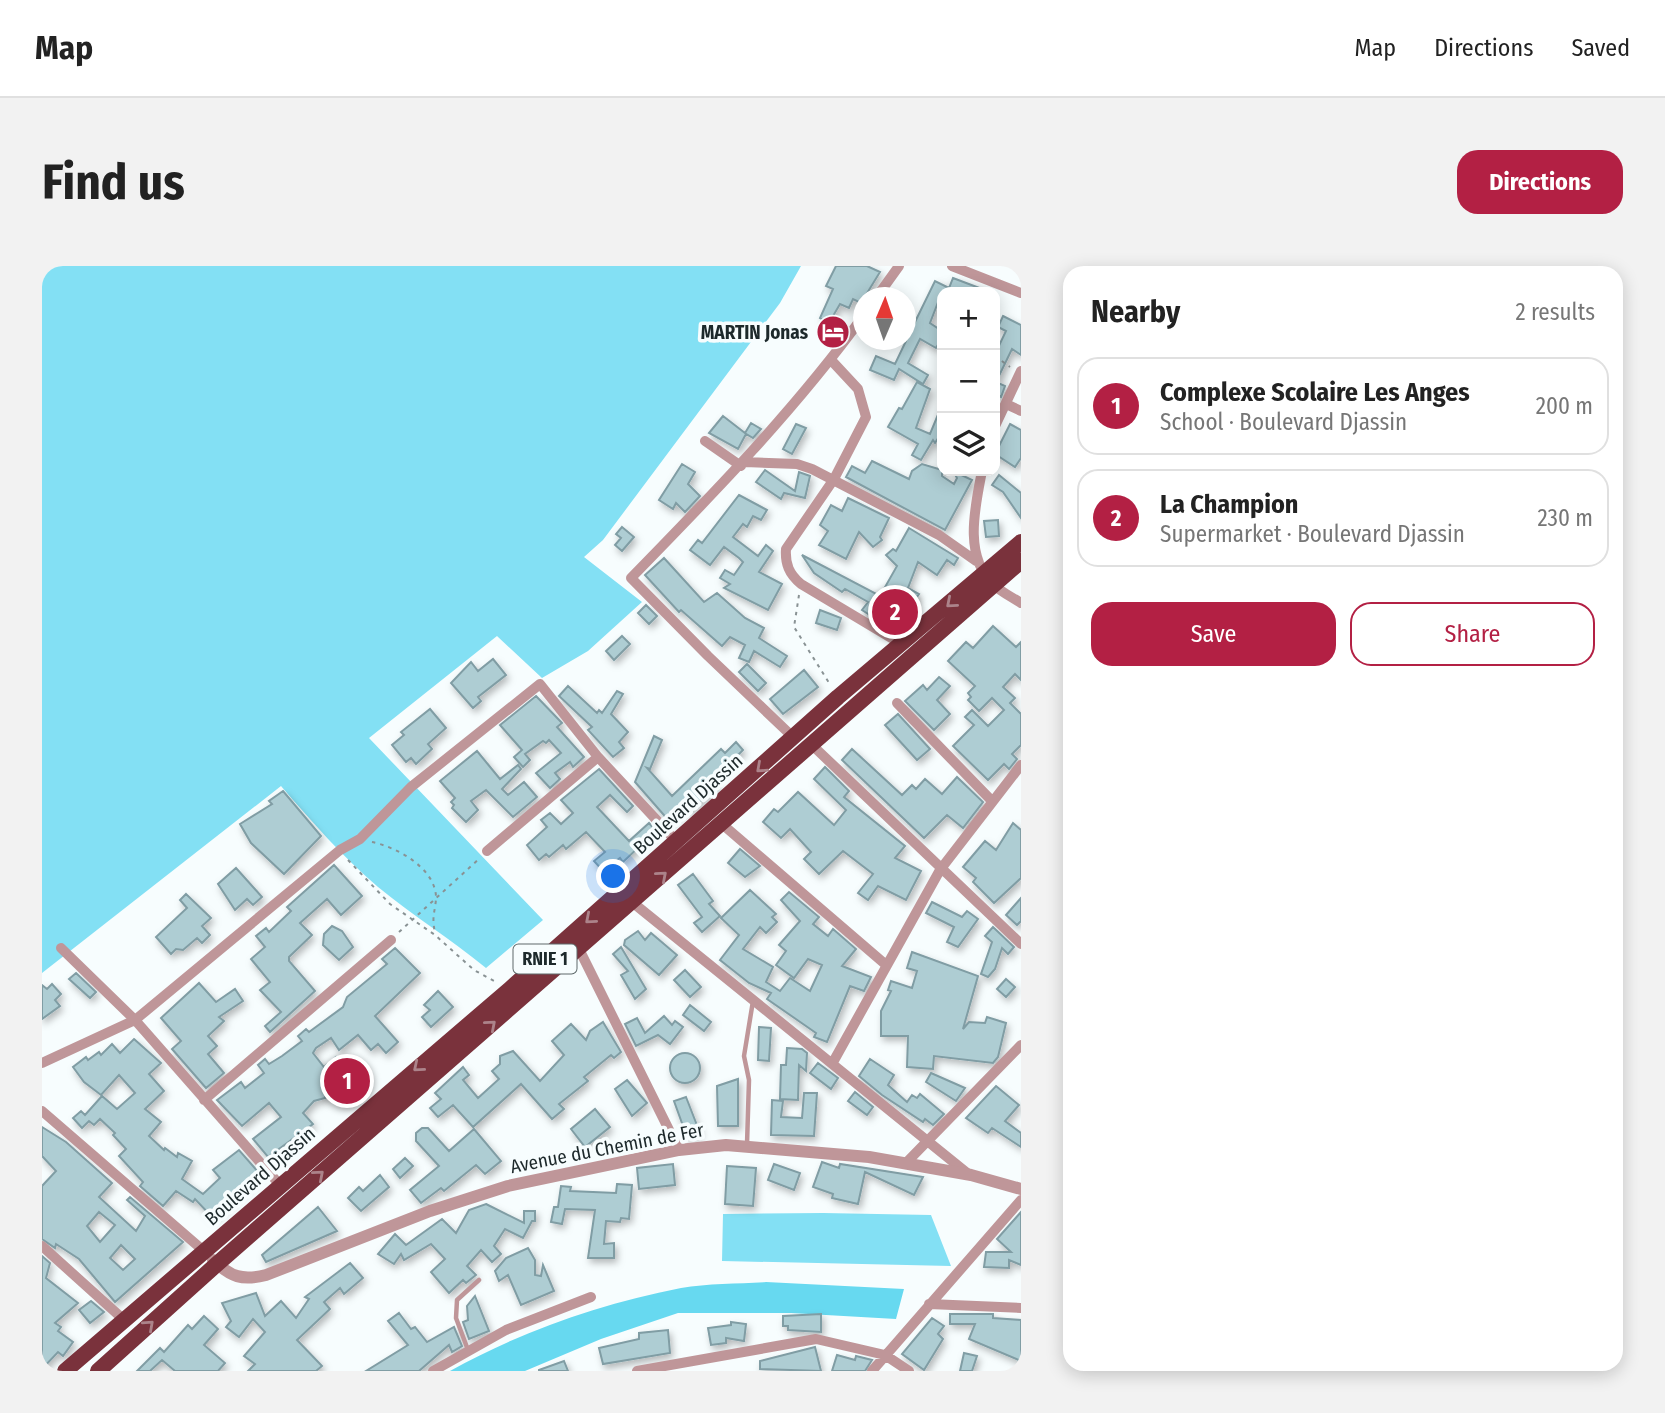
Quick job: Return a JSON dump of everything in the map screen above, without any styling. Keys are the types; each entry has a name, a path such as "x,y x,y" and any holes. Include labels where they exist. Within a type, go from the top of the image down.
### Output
{"highway":[{"name":"Boulevard Djassin","path":"65,1371 510,989 838,697 903,645 1021,542"},
{"name":"Boulevard Djassin","path":"98,1371 812,745 985,573 1021,562"}],"street":[{"path":"884,287 899,266"},
{"path":"952,266 1021,293"},
{"path":"794,738 631,578 743,464 831,360 853,329"},
{"path":"831,360 858,389 866,417 834,479 786,549 788,570 801,584 903,645"},
{"path":"1000,416 1021,372"},
{"path":"1006,404 1021,411"},
{"path":"705,441 743,464 797,464 834,479 939,536 1021,603"},
{"path":"981,476 975,524 985,573"},
{"path":"42,1063 135,1020 340,850 360,839 411,787 540,684 598,757 677,842"},
{"path":"897,703 992,801"},
{"path":"812,745 940,870 1020,940"},
{"path":"487,851 598,757"},
{"path":"832,1064 885,964 940,870 1021,765"},
{"path":"722,824 885,964"},
{"path":"632,902 971,1175"},
{"path":"204,1100 391,940"},
{"path":"61,948 135,1020 280,1185"},
{"path":"579,949 679,1150"},
{"path":"906,1163 1021,1045"},
{"path":"42,1111 205,1252"},
{"name":"Avenue du Chemin de Fer","path":"205,1252 234,1277 246,1280 266,1275 464,1199 574,1170 679,1150 747,1145 835,1152 971,1175 1021,1189"},
{"path":"872,1371 1021,1200"},
{"path":"42,1246 123,1319"},
{"path":"433,1371 506,1331 591,1297"},
{"path":"929,1304 1021,1308"},
{"path":"636,1371 803,1339 831,1341 886,1355 909,1371"}],"lane":[{"path":"747,1145 749,1080 744,1056 753,1000"},
{"path":"468,1350 456,1318 457,1300 479,1280"}],"path":[{"path":"1000,359 1021,372"},
{"path":"801,584 794,627 838,697"},
{"path":"360,839 379,843 413,860 429,878 436,898 431,915 435,935"},
{"path":"340,850 373,889 435,935 474,970 510,989"},
{"path":"391,940 487,851"}],"shaded area":[{"path":"42,266 801,266 780,303 603,540 584,557 642,602 588,651 542,678 497,636 369,738 543,920 486,968 378,887 340,851 281,786 42,973"},
{"path":"723,1214 931,1215 951,1266 722,1261"},
{"path":"766,1282 904,1289 896,1319 791,1313 678,1313 601,1339 525,1371 450,1371 533,1331 621,1302 691,1286"}],"building":[{"path":"836,266 867,266 880,272 871,287 853,287 853,299 849,308 840,304 829,323 820,318 833,289 826,286"},
{"path":"953,278 977,287 949,287"},
{"path":"935,281 947,287 937,287 937,305 930,323 937,328 937,346 920,339 916,347 916,320"},
{"path":"1003,316 1021,325 1021,355 1012,349 1000,374 1000,344 1006,331 1000,328"},
{"path":"902,350 914,350 908,363 928,375 923,384 899,369 894,380 870,370 876,356 895,364"},
{"path":"917,382 930,389 916,428 930,434 937,417 937,440 935,443 933,440 921,460 912,455 918,444 888,427 899,408 902,409"},
{"path":"1000,384 1005,386 1000,396"},
{"path":"723,416 745,433 751,423 761,429 753,438 746,434 738,449 709,433"},
{"path":"796,424 806,428 792,454 783,449"},
{"path":"1010,424 1021,430 1021,458 1015,467 1000,457 1000,444"},
{"path":"872,461 909,479 912,471 922,464 937,468 937,476 942,476 954,484 956,476 972,480 945,530 846,477 852,466 865,473"},
{"path":"682,464 695,472 688,484 700,496 685,512 676,503 673,509 659,500"},
{"path":"765,470 795,491 799,472 810,476 805,498 784,493 781,499 756,482"},
{"path":"1000,476 1021,493 1021,518 1003,492 992,485"},
{"path":"739,495 767,510 761,520 753,516 747,527 743,524 733,537 758,556 766,545 773,551 759,572 782,584 768,610 724,588 730,584 720,578 725,570 734,575 743,562 739,558 724,547 710,565 690,550 698,540 702,543"},
{"path":"848,498 889,518 880,537 882,540 873,547 859,532 846,559 819,545 828,531 820,525 831,505 842,511"},
{"path":"998,520 999,536 986,537 984,521"},
{"path":"622,527 634,537 622,551 615,545 621,538 616,534"},
{"path":"909,528 958,558 954,565 947,560 937,575 918,562 908,588 919,594 900,620 892,615 885,625 862,610 868,602 845,589 842,592 814,573 802,555 880,596 897,566 886,555 893,549 896,551"},
{"path":"664,558 704,602 717,593 745,618 764,628 759,638 787,656 780,667 754,651 749,662 739,658 745,645 730,637 722,646 681,610 679,612 645,575"},
{"path":"646,605 657,616 649,624 638,613"},
{"path":"820,610 841,618 837,630 816,623"},
{"path":"993,626 1016,647 1021,642 1021,680 1015,674 1003,687 1015,698 1010,703 1021,714 1021,745 1012,754 1017,759 1009,769 1004,764 988,780 953,746 974,725 965,717 972,710 988,726 1004,710 992,698 979,711 968,700 971,697 968,693 975,686 948,661 966,642 973,648"},
{"path":"622,636 630,644 614,660 606,651"},
{"path":"493,659 506,675 478,697 481,701 473,708 451,683 471,662 478,671"},
{"path":"747,664 766,683 758,691 739,672"},
{"path":"804,670 818,687 783,714 770,699"},
{"path":"939,677 950,686 937,700 950,714 934,730 905,701 923,685 927,690"},
{"path":"568,686 597,713 599,710 602,713 617,691 623,694 611,714 628,732 619,742 624,748 613,757 588,730 592,727 559,696"},
{"path":"536,696 562,723 557,727 584,757 573,767 570,762 555,773 560,779 550,788 536,773 561,753 549,740 546,743 543,741 525,754 530,760 523,767 514,757 522,750 500,725"},
{"path":"430,709 446,728 428,744 432,749 416,764 411,758 406,762 392,745 404,735 401,732"},
{"path":"898,714 930,749 917,760 885,725"},
{"path":"654,736 662,740 650,769 647,768 672,796 721,749 725,753 736,742 743,750 712,782 717,786 690,811 687,808 670,822 635,782"},
{"path":"852,749 902,795 912,785 916,789 925,779 942,794 957,777 983,802 963,828 947,815 924,838 842,760"},
{"path":"477,751 500,779 518,765 521,769 502,789 508,795 524,782 537,797 513,817 486,790 471,801 478,810 466,822 452,808 454,805 451,802 455,798 440,781"},
{"path":"825,767 849,791 844,797 905,846 895,858 921,871 906,900 878,886 868,900 858,893 873,874 843,851 819,874 804,859 811,852 790,829 781,838 763,822 774,809 778,812 798,792 834,825 846,810 814,779"},
{"path":"599,769 633,806 627,812 610,795 597,807 629,841 649,823 656,831 623,862 620,858 603,871 594,861 605,852 586,832 566,849 563,845 549,857 546,854 539,860 527,845 547,827 541,820 550,813 561,824 573,813 561,800"},
{"path":"283,791 321,836 284,874 251,843 240,824 272,804 269,801"},
{"path":"1013,823 1021,830 1021,878 994,903 973,882 976,878 963,867 985,841 996,850"},
{"path":"740,849 760,866 745,877 728,863"},
{"path":"334,865 362,896 341,915 327,899 300,923 312,935 289,957 289,961 315,991 270,1032 265,1026 281,1012 260,990 270,982 251,959 265,947 256,936 266,928 269,932 291,911 287,907"},
{"path":"236,868 262,897 253,905 247,899 235,910 218,884"},
{"path":"693,874 713,901 709,904 720,916 702,932 694,923 702,917 678,885"},
{"path":"750,890 776,914 772,917 777,922 766,933 760,927 743,949 773,967 766,982 780,991 790,978 810,991 822,965 808,959 794,978 776,965 786,951 779,945 800,921 781,900 789,892 819,917 813,924 828,936 833,929 856,949 842,966 871,977 864,991 850,986 827,1042 814,1037 816,1033 767,999 771,993 749,983 720,960 739,935 721,918"},
{"path":"186,894 211,918 202,926 210,935 202,943 197,938 183,950 176,949 171,954 156,937 187,908 180,900"},
{"path":"1021,898 1021,921 1017,925 1006,915"},
{"path":"932,902 962,917 967,911 978,919 958,947 947,942 954,927 926,913"},
{"path":"332,926 342,931 353,947 339,960 323,945 324,934"},
{"path":"993,927 1014,947 1008,954 1002,948 995,969 988,977 981,974 992,942 985,936"},
{"path":"638,931 645,940 651,933 677,955 659,975 624,945 625,940"},
{"path":"621,947 646,989 635,999 621,975 628,971 613,954"},
{"path":"395,948 420,973 375,1016 398,1042 386,1053 378,1044 371,1050 358,1035 339,1050 331,1038 316,1048 313,1053 324,1067 336,1057 360,1085 349,1095 325,1072 325,1098 314,1101 303,1113 313,1124 268,1157 253,1139 281,1117 269,1103 242,1126 217,1100 241,1082 245,1088 264,1073 258,1065 265,1059 269,1064 282,1056 302,1041 298,1036 306,1029 309,1032 343,1007 347,997 387,964 382,959"},
{"path":"912,952 978,976 963,1029 969,1022 985,1023 987,1017 1006,1023 998,1057 993,1063 934,1056 933,1069 907,1067 908,1036 881,1036 881,1011 891,991 888,990 891,981 912,988 917,971 907,968"},
{"path":"685,970 701,987 690,997 674,980"},
{"path":"76,973 96,992 90,998 69,979"},
{"path":"1006,979 1015,987 1006,997 997,989"},
{"path":"199,983 216,1002 235,989 243,1001 219,1017 224,1021 208,1036 217,1046 208,1054 224,1073 206,1088 172,1049 181,1041 161,1018"},
{"path":"52,984 61,994 55,1000 60,1006 42,1019 42,985 47,989"},
{"path":"438,991 453,1007 431,1027 422,1017 430,1010 424,1005"},
{"path":"690,1005 711,1022 704,1031 683,1015"},
{"path":"664,1016 672,1025 675,1021 683,1027 670,1044 658,1035 636,1046 625,1024 637,1018 645,1033"},
{"path":"603,1022 621,1052 614,1058 611,1055 584,1077 588,1081 559,1104 564,1109 552,1119 521,1084 473,1127 453,1105 438,1117 430,1108 441,1099 435,1093 463,1067 469,1075 463,1080 478,1098 499,1079 492,1071 500,1064 500,1056 513,1051 540,1081 564,1055 552,1041 571,1024 586,1040 590,1031"},
{"path":"759,1027 771,1028 769,1061 758,1060"},
{"path":"134,1039 161,1063 149,1074 164,1091 145,1109 161,1122 149,1136 164,1150 165,1148 177,1157 178,1153 192,1161 182,1179 203,1194 220,1178 213,1170 239,1150 260,1174 213,1218 195,1199 193,1202 176,1191 163,1206 140,1186 143,1182 119,1156 126,1149 113,1135 115,1133 100,1119 94,1125 89,1121 82,1128 73,1118 81,1111 85,1115 102,1096 117,1109 135,1093 119,1075 101,1095 84,1082 73,1067 86,1057 88,1060 99,1052 101,1055 112,1044 120,1053"},
{"path":"787,1048 802,1049 807,1053 806,1071 799,1065 798,1100 780,1099 781,1065 786,1065"},
{"path":"685,1053 695,1058 700,1068 695,1078 685,1083 675,1078 670,1068 675,1058"},
{"path":"870,1059 894,1075 888,1085 907,1102 912,1095 917,1098 920,1094 944,1114 933,1125 925,1119 923,1122 882,1095 859,1076"},
{"path":"818,1063 838,1078 831,1089 810,1073"},
{"path":"931,1073 965,1088 956,1101 926,1082"},
{"path":"738,1079 738,1126 718,1126 717,1086"},
{"path":"627,1080 647,1103 632,1116 615,1089"},
{"path":"996,1086 1019,1105 1005,1121 1021,1133 1021,1147 992,1128 988,1133 966,1118"},
{"path":"855,1092 873,1107 867,1115 848,1101"},
{"path":"804,1093 817,1093 814,1136 771,1135 772,1100 783,1101 781,1117 802,1118"},
{"path":"686,1097 700,1133 687,1137 674,1101"},
{"path":"595,1109 610,1127 585,1147 571,1129"},
{"path":"42,1127 66,1142 112,1183 99,1197 136,1231 145,1216 127,1200 130,1197 183,1242 115,1302 79,1259 56,1244 55,1248 42,1239 42,1186 56,1171 42,1156","holes":["99,1212 115,1225 100,1242 87,1226","121,1245 135,1259 123,1270 110,1258"]},
{"path":"422,1128 428,1128 449,1151 474,1129 501,1161 485,1174 476,1165 444,1191 441,1188 421,1203 410,1190 439,1166 416,1141 416,1133"},
{"path":"405,1158 413,1166 400,1178 393,1169"},
{"path":"822,1162 839,1168 840,1164 923,1177 914,1195 865,1172 858,1204 832,1198 833,1194 813,1187"},
{"path":"673,1164 675,1185 639,1189 637,1168"},
{"path":"774,1164 800,1173 794,1190 768,1180"},
{"path":"727,1166 756,1168 753,1206 725,1204"},
{"path":"380,1175 389,1187 361,1211 348,1198 359,1187 363,1191"},
{"path":"617,1184 632,1185 629,1219 621,1218 620,1222 606,1221 604,1244 614,1243 614,1258 588,1258 595,1210 565,1209 562,1224 551,1222 554,1207 558,1207 561,1186 571,1187 570,1191 616,1193"},
{"path":"486,1204 524,1223 524,1211 535,1211 535,1221 532,1221 523,1238 505,1229 494,1246 501,1254 492,1262 481,1250 467,1266 476,1275 466,1283 463,1280 449,1293 431,1272 445,1259 431,1244 404,1260 401,1254 394,1264 378,1254 395,1234 406,1245 442,1219 456,1233 469,1210"},
{"path":"318,1207 337,1231 266,1262 262,1255"},
{"path":"1021,1212 1021,1265 1009,1260 1009,1268 984,1267 986,1252 1011,1252 997,1239"},
{"path":"528,1248 535,1260 535,1275 541,1276 543,1265 554,1291 521,1305 508,1275 499,1281 495,1271 506,1258"},
{"path":"42,1256 50,1263 46,1278 78,1303 55,1323 61,1327 58,1331 73,1342 63,1356 58,1352 42,1369"},
{"path":"350,1263 363,1278 344,1294 340,1288 324,1302 330,1309 297,1340 322,1366 316,1371 248,1371 255,1364 244,1356 265,1332 253,1319 239,1337 226,1327 231,1321 222,1303 256,1293 265,1316 281,1301 296,1318 309,1299 305,1297"},
{"path":"475,1296 489,1331 469,1339 463,1322 468,1320 467,1306"},
{"path":"91,1301 104,1312 90,1323 79,1310"},
{"path":"399,1313 411,1329 415,1327 427,1342 454,1327 462,1346 452,1352 449,1345 419,1371 366,1371 408,1345 388,1321"},
{"path":"821,1314 821,1332 788,1330 788,1326 783,1326 783,1316"},
{"path":"950,1314 993,1314 993,1318 1021,1320 1021,1361 969,1339 975,1324 950,1324"},
{"path":"204,1316 218,1329 204,1345 225,1363 218,1371 175,1371 162,1360 150,1371 137,1371 160,1348 164,1352 188,1325 192,1329"},
{"path":"932,1318 944,1326 938,1334 943,1339 924,1370 902,1354"},
{"path":"731,1322 746,1324 744,1341 726,1338 726,1343 711,1345 708,1328 731,1325"},
{"path":"668,1330 670,1353 603,1364 599,1348 639,1339 639,1333"},
{"path":"815,1347 821,1371 760,1369 760,1361"},
{"path":"964,1353 977,1356 972,1371 960,1371"},
{"path":"837,1355 855,1360 856,1356 872,1360 865,1371 832,1371"},
{"path":"564,1361 568,1371 539,1371 539,1370"}],"place":[{"name":"MARTIN Jonas","path":"833,332"},
{"name":"La Champion","path":"895,612"},
{"name":"Complexe Scolaire Les Anges","path":"347,1081"}]}
